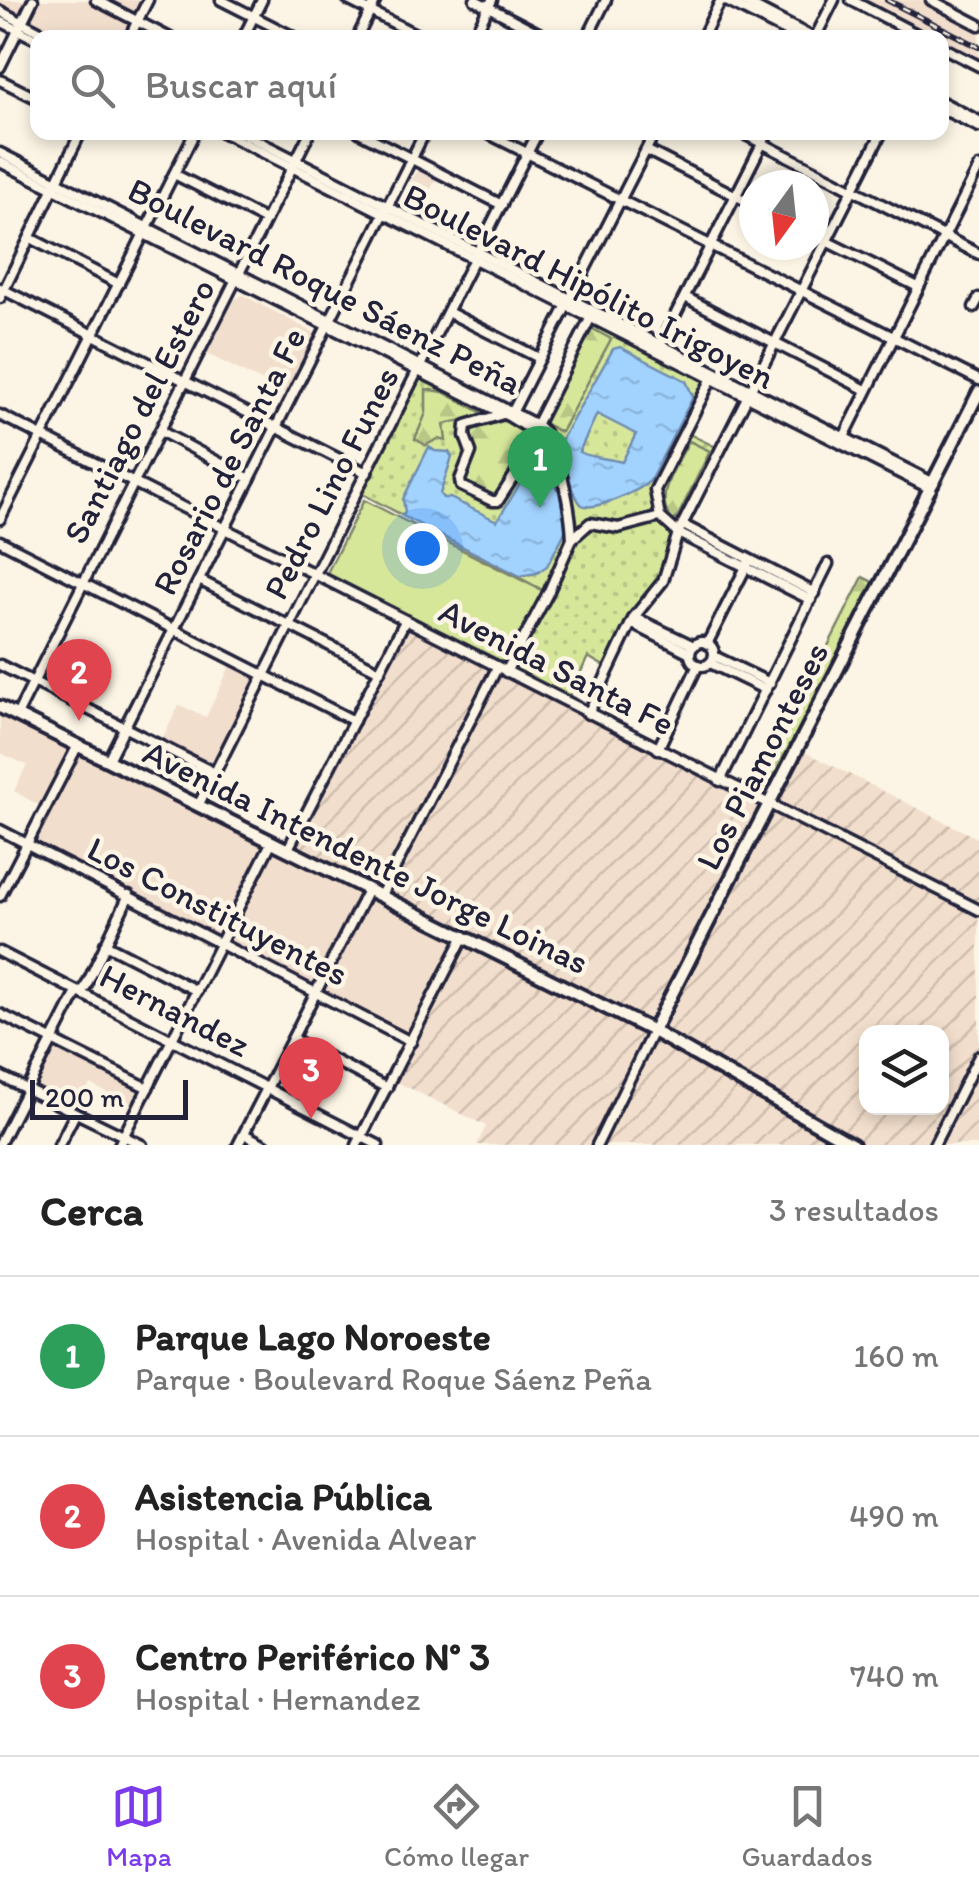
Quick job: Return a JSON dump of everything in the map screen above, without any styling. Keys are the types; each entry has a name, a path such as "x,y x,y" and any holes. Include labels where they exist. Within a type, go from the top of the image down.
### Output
{"main road":[{"name":"Los Piamonteses","path":"653,1031 979,392"},
{"name":"Avenida Intendente Jorge Loinas","path":"0,707 653,1031 853,1145"}],"street":[{"path":"0,67 33,0"},
{"path":"96,0 155,30"},
{"path":"133,30 148,0"},
{"path":"222,0 281,30"},
{"path":"248,30 262,0"},
{"path":"348,0 408,30"},
{"path":"362,30 376,0"},
{"path":"475,0 490,3 535,30"},
{"path":"591,30 604,0"},
{"path":"706,30 723,0 783,30"},
{"path":"741,0 799,30"},
{"path":"818,30 834,0"},
{"path":"851,0 909,30"},
{"path":"931,0 946,3 979,25"},
{"path":"477,30 490,3"},
{"path":"0,11 30,34"},
{"path":"0,21 31,30"},
{"path":"949,50 979,66"},
{"path":"0,80 30,95"},
{"path":"949,109 979,124"},
{"path":"76,140 1,292 366,472"},
{"path":"0,519 192,140"},
{"name":"Boulevard Hipólito Irigoyen","path":"240,140 932,486"},
{"name":"Boulevard Hipólito Irigoyen","path":"254,140 294,164"},
{"name":"Santiago del Estero","path":"17,714 306,140"},
{"path":"375,140 502,205"},
{"name":"Rosario de Santa Fe","path":"108,760 421,140"},
{"path":"501,140 979,380"},
{"name":"Pedro Lino Funes","path":"198,804 534,140"},
{"path":"554,458 518,470 498,501 461,486 472,452 464,436 466,424 509,414 651,140"},
{"path":"755,140 979,254"},
{"path":"659,348 764,140"},
{"path":"829,236 878,140"},
{"path":"646,150 739,198"},
{"name":"Boulevard Roque Sáenz Peña","path":"0,154 55,186"},
{"name":"Boulevard Roque Sáenz Peña","path":"0,162 237,276 535,428 551,441 568,496 572,539"},
{"path":"842,441 944,236 974,188 979,167"},
{"path":"174,174 265,220"},
{"path":"30,238 119,284"},
{"path":"829,243 918,287"},
{"path":"588,714 632,620 663,581 680,529 817,260"},
{"path":"685,297 866,390"},
{"name":"Boulevard Hipólito Irigoyen","path":"567,302 749,394"},
{"path":"448,312 539,358"},
{"path":"535,428 591,317"},
{"path":"712,378 655,490 660,516 813,596"},
{"name":"Avenida Santa Fe","path":"0,415 979,910"},
{"path":"160,432 250,479"},
{"path":"570,508 587,524 618,528 660,516"},
{"path":"381,896 501,670 548,593 572,539 587,524"},
{"path":"0,541 354,721"},
{"path":"712,660 708,644 748,563"},
{"path":"720,781 828,564"},
{"path":"199,580 380,671"},
{"path":"632,620 692,650 698,665"},
{"path":"288,849 406,622"},
{"path":"692,650 708,644"},
{"path":"658,749 698,665 712,660 768,687"},
{"path":"0,665 214,774"},
{"path":"0,896 78,745"},
{"name":"Los Constituyentes","path":"0,830 411,1042"},
{"path":"121,1142 272,841"},
{"path":"238,1145 368,890"},
{"path":"1,1139 52,1040 85,988 129,895"},
{"path":"360,1141 464,936"},
{"path":"106,944 197,991"},
{"name":"Hernandez","path":"0,952 267,1088 360,1141 378,1145"},
{"path":"0,1014 148,1088"},
{"name":"Los Piamonteses","path":"597,1145 653,1031"},
{"path":"293,1040 387,1088"},
{"path":"934,1145 979,1056"},
{"path":"0,1079 121,1142 142,1145"},
{"path":"59,1145 74,1116"},
{"path":"244,1134 265,1145"}],"shaded area":[{"path":"0,0 148,0 133,30 38,30 0,11"},
{"path":"851,0 929,0 979,25 979,65 949,50 949,30 911,30"},
{"path":"421,169 437,177 426,199 434,203 427,218 399,204"},
{"path":"243,295 315,333 285,393 207,354 234,300"},
{"path":"405,621 768,805 797,748 979,839 979,1145 477,1145 486,1126 391,1079 464,936 288,849"},
{"path":"233,660 264,676 215,773 159,746 179,705 206,717"},
{"path":"0,707 464,936 411,1042 27,843 45,809 14,791 27,765 0,753"},
{"path":"55,1047 138,1088 131,1105 90,1084 81,1114 36,1091"}],"green space":[{"path":"236,140 254,140 478,253 712,378 685,432 720,449 683,525 663,581 634,617 609,669 588,657 566,703 506,672 548,593 357,491 418,372 533,431 590,318"},
{"path":"591,328 611,339 561,432 543,423"},
{"path":"426,389 443,392 486,415 444,424 446,441 438,439 426,445 415,439 426,413"},
{"path":"506,420 525,430 549,452 511,469 494,497 464,481 477,451 469,431"},
{"path":"689,441 710,451 672,521 666,511 665,491"},
{"path":"364,500 545,592 506,668 325,577"},
{"path":"863,577 877,584 772,788 759,782"}],"water":[{"path":"620,347 686,381 693,397 650,481 596,505 582,505 573,491 560,496 566,529 547,566 537,573 520,576 403,516 403,499 429,447 449,452 452,457 440,494 443,498 497,521 523,479 548,470 557,489 571,485 560,442 613,349","holes":["597,414 636,434 622,462 579,452"]}],"railway":[{"path":"887,0 946,30"},
{"path":"949,32 979,47"}],"place":[{"name":"Parque Lago Noroeste","path":"540,508"},
{"name":"Asistencia Pública","path":"79,721"},
{"name":"Centro Periférico N° 3","path":"311,1119"}]}
